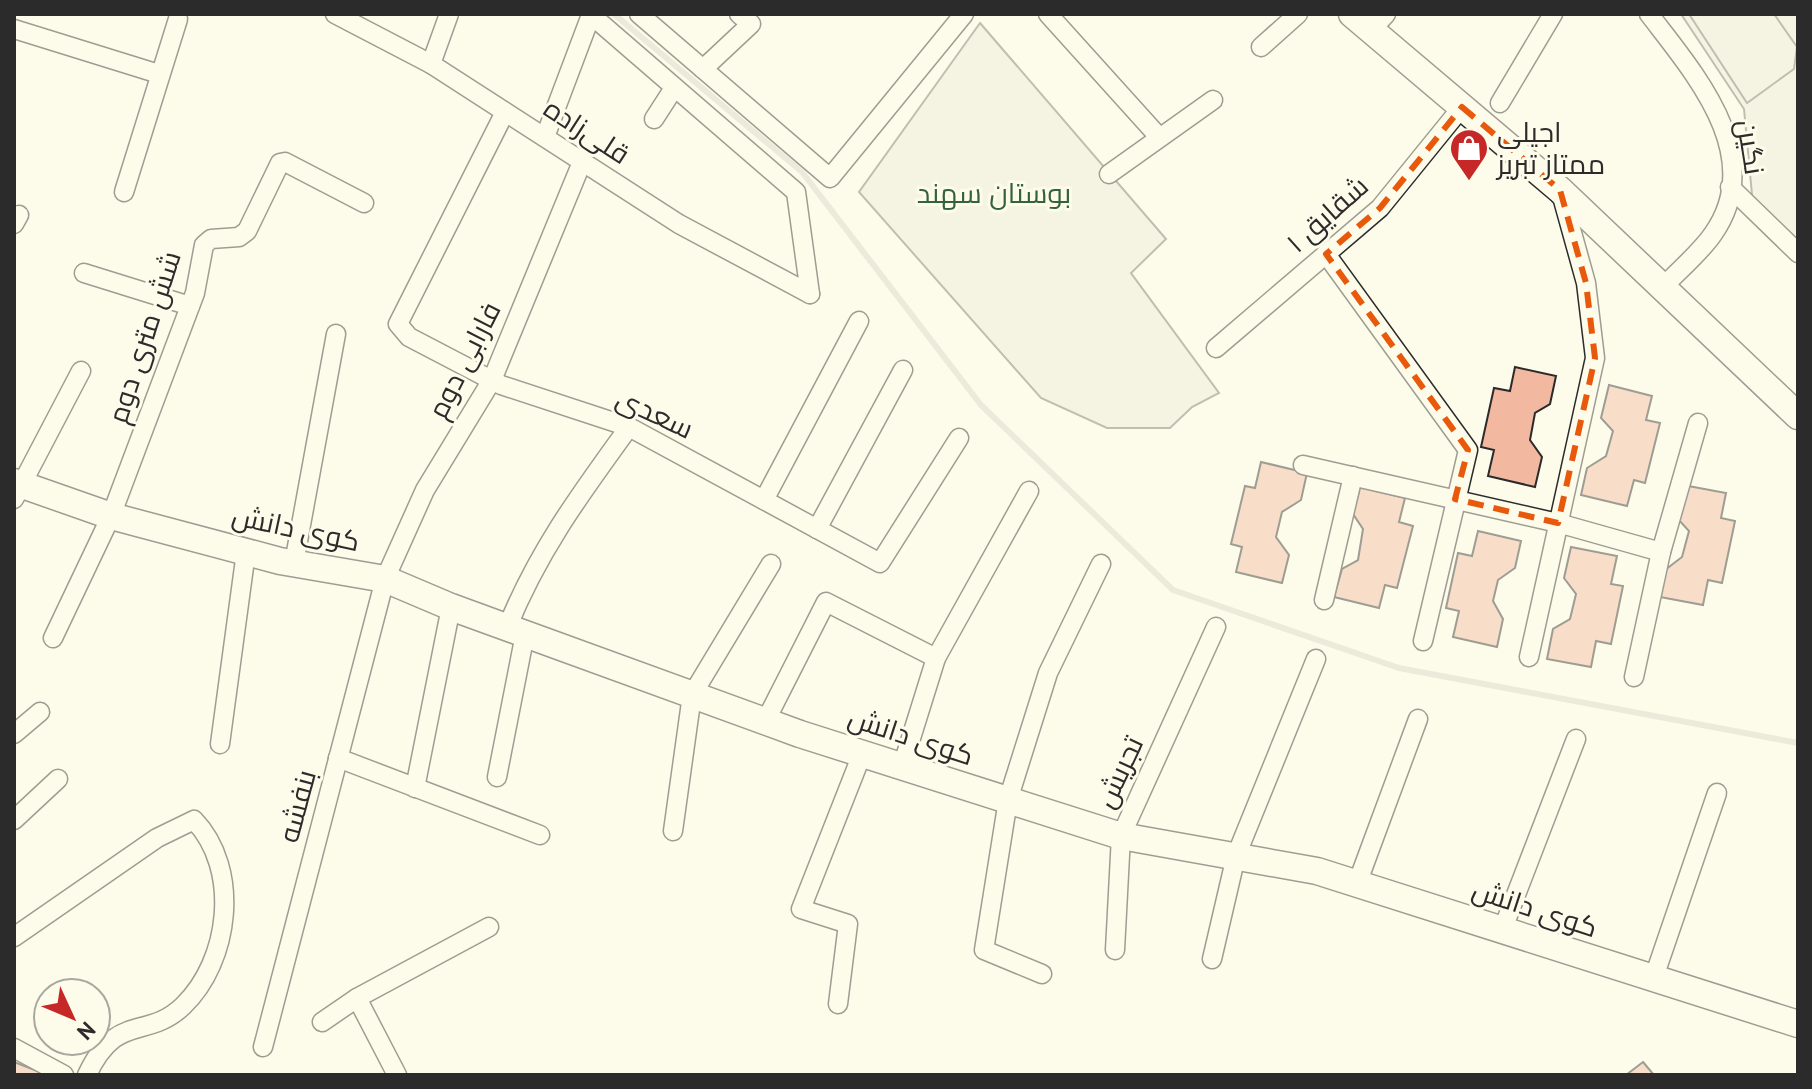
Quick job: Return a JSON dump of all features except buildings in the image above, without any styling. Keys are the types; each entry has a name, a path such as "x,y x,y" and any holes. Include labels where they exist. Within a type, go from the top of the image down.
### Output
{"street":[{"name":"قلی‌زاده","path":"335,14 431,64 679,224 810,294 796,192 674,88"},
{"path":"431,64 449,14"},
{"path":"545,137 590,14 674,88 654,119"},
{"path":"639,14 830,178 964,14"},
{"path":"703,69 751,24 739,14"},
{"path":"1048,14 1159,137"},
{"path":"1261,47 1298,14"},
{"path":"1500,103 1553,14"},
{"name":"نگین","path":"1649,14 1708,91 1725,130 1731,163 1724,214 1713,234 1662,288"},
{"path":"124,192 178,19"},
{"path":"1370,19 1462,107 1560,190 1798,416"},
{"path":"14,29 159,74"},
{"path":"1109,174 1213,100"},
{"name":"شقایق ۱","path":"1216,348 1380,208 1462,107"},
{"name":"سعدی","path":"505,112 398,324 401,330 492,380 629,427 880,563 959,438"},
{"name":"شش متری دوم","path":"53,638 111,516 190,306 204,245 211,239 239,237 247,231 280,163 285,162 364,203"},
{"name":"فارابی دوم","path":"385,579 425,490 492,380 582,162"},
{"path":"1730,187 1798,253"},
{"path":"1529,657 1595,358 1586,283 1560,190"},
{"path":"1326,254 1468,450 1423,641"},
{"path":"84,273 190,306"},
{"path":"764,500 859,321"},
{"path":"294,563 336,334"},
{"path":"817,529 903,370"},
{"path":"16,489 81,371"},
{"path":"1634,677 1661,552 1698,423"},
{"path":"497,777 516,631 529,574 567,511 629,427"},
{"path":"1303,465 1558,523 1661,552"},
{"path":"1324,600 1353,476"},
{"name":"کوی دانش","path":"16,489 246,552 385,579 451,607 765,722 1121,836 1317,871 1798,1024"},
{"path":"902,767 936,658 1029,491"},
{"path":"220,744 246,552"},
{"path":"673,831 692,695 771,564"},
{"path":"1042,974 984,950 1008,800 1048,673 1101,564"},
{"name":"بنفشه","path":"263,1047 385,579"},
{"path":"765,722 826,602 936,658"},
{"path":"415,788 451,607"},
{"name":"تجریش","path":"1115,950 1121,836 1216,627"},
{"path":"1212,959 1236,856 1316,659"},
{"path":"14,734 40,712"},
{"path":"1357,884 1418,719"},
{"path":"1502,931 1576,739"},
{"path":"838,1004 848,924 801,909 862,754"},
{"path":"338,758 540,835"},
{"path":"14,820 58,779"},
{"path":"1653,980 1717,793"},
{"path":"14,937 170,830 194,820 202,829 214,853 226,895 223,924 209,968 181,1008 155,1023 124,1030 112,1038 87,1075"},
{"path":"322,1022 357,998 489,927"},
{"path":"357,998 397,1075"},
{"path":"14,1048 64,1075"}],"highlighted area":[{"path":"1462,107 1560,190 1586,283 1595,358 1558,523 1455,499 1468,450 1326,254 1380,208"}],"green space":[{"path":"1681,14 1798,14 1798,242 1753,205 1744,109"},
{"name":"بوستان سهند","path":"980,23 1166,239 1131,273 1219,393 1192,407 1170,428 1107,428 1041,398 859,192"}],"shaded area":[{"path":"1689,14 1774,14 1797,47 1794,69 1747,103"}],"waterway":[{"path":"614,14 802,172 981,405 1173,590 1399,668 1798,743"}],"place":[{"name":"اجیلی ممتاز تبریز","path":"1469,182"}]}
